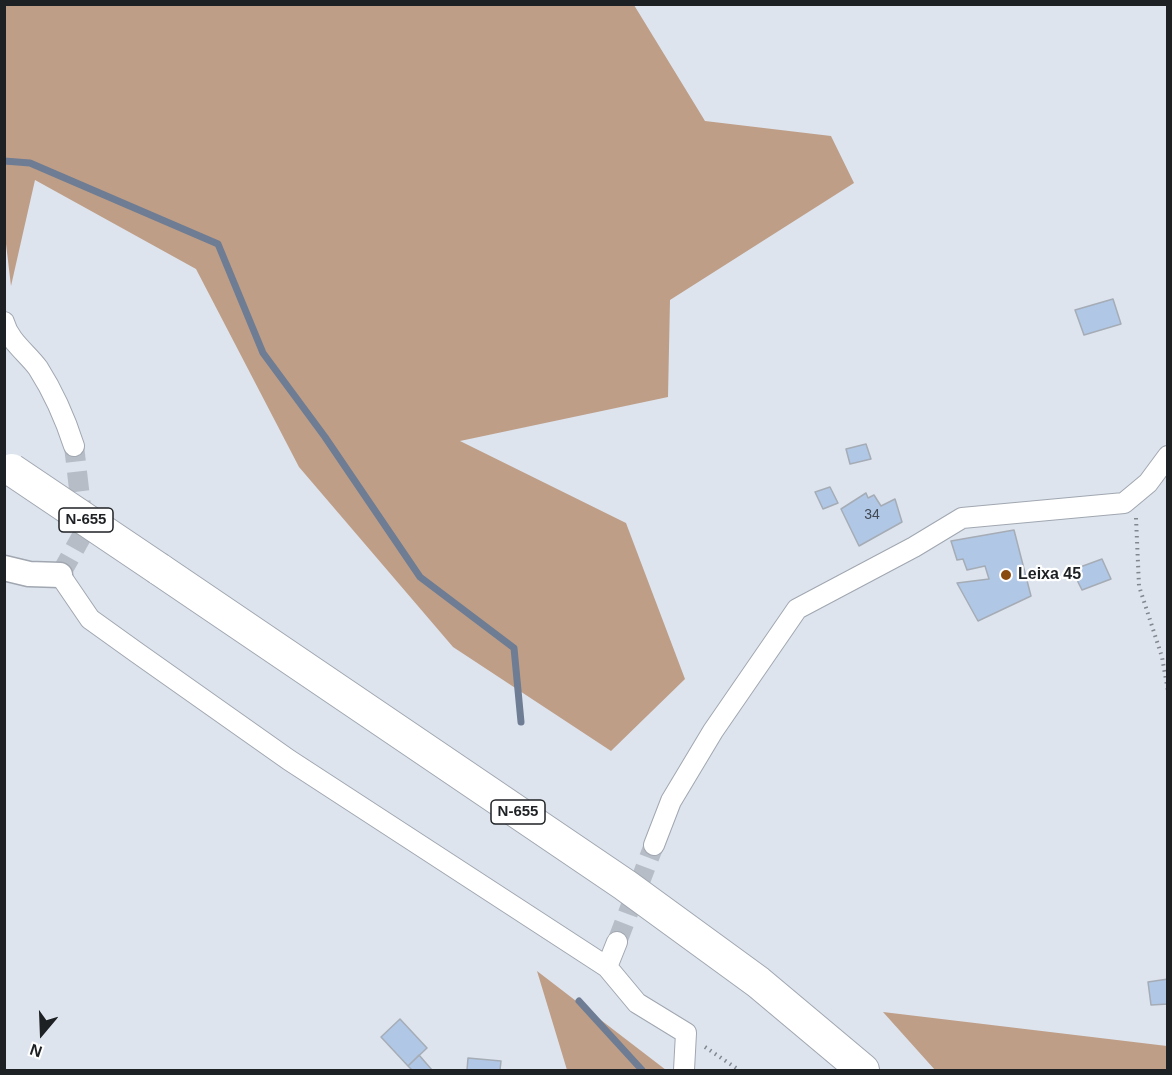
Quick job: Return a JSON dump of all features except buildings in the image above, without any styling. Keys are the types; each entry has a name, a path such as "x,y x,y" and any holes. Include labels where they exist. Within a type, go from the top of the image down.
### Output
{"highway":[{"name":"N-655","path":"8,467 625,885 758,982 863,1071"}],"street":[{"path":"4,322 7,331 37,367 63,412 74,446"},
{"path":"654,845 671,801 712,731 797,609 914,547 962,518 1124,504 1148,483 1167,456"},
{"path":"4,568 29,574 60,575 90,619 108,632 289,760 607,967 637,1004 686,1034 684,1071"},
{"path":"607,967 617,942"}],"path":[{"path":"1148,483 1135,519 1139,586 1162,657 1167,691"},
{"path":"686,1034 739,1071"}],"shaded area":[{"path":"4,5 634,5 705,121 831,136 854,183 670,300 668,397 460,441 626,523 685,679 611,751 453,647 299,467 196,269 35,180 11,286 4,227"},
{"path":"537,971 666,1070 567,1070"},
{"path":"883,1012 1167,1046 1167,1070 935,1070"}],"waterway":[{"path":"4,161 30,163 218,244 263,353 325,437 420,577 514,648 521,722"},
{"path":"579,1001 642,1070"}],"tunnel":[{"path":"60,575 84,532 74,446"},
{"path":"617,942 654,845"}],"place":[{"name":"Leixa 45","path":"1006,575"}]}
